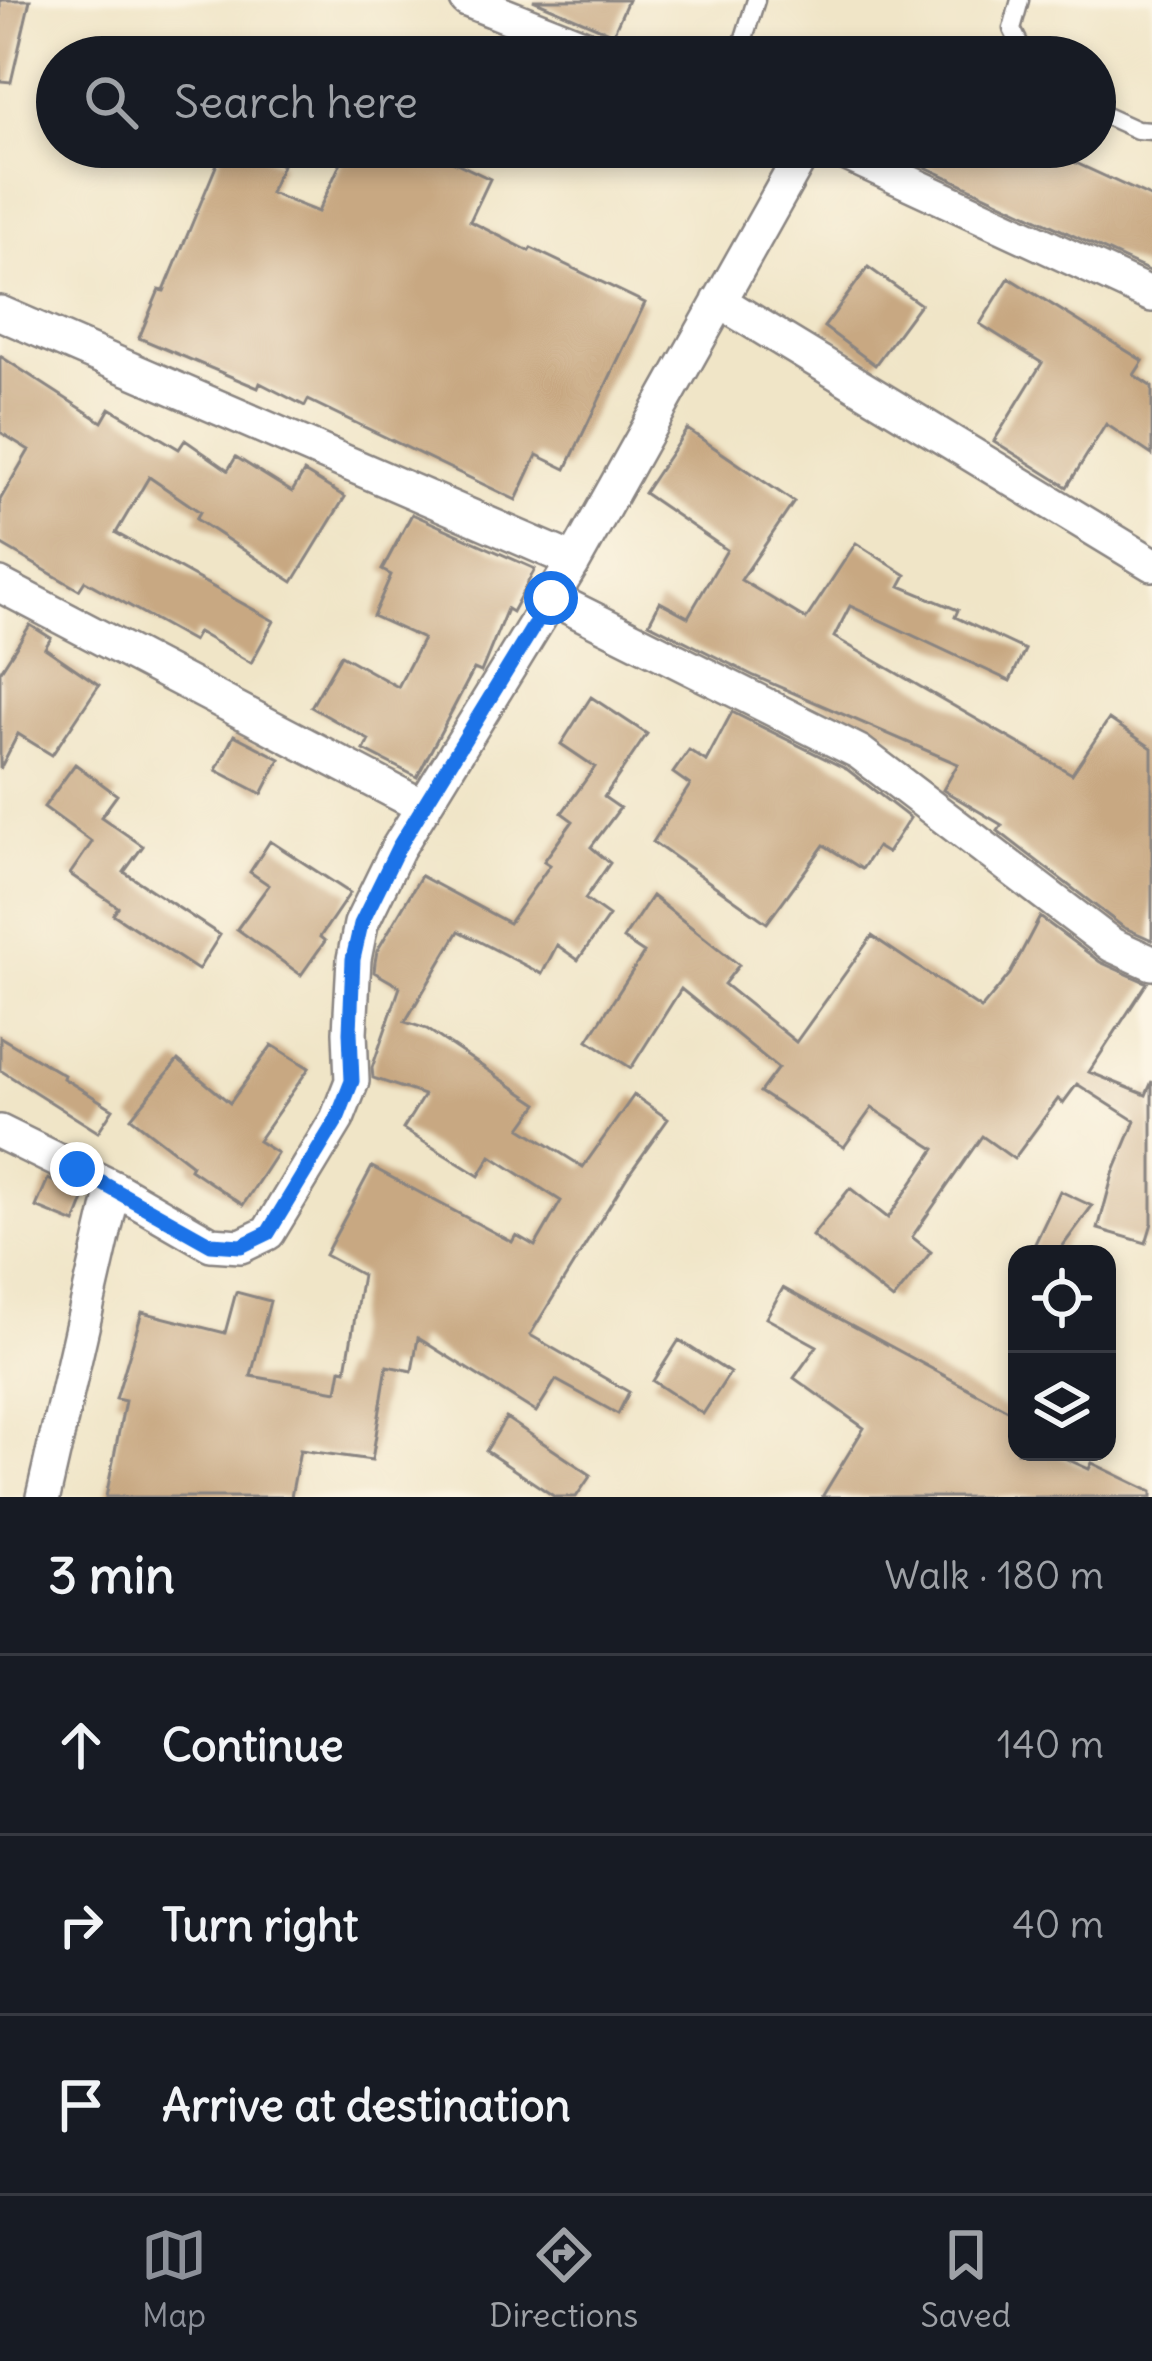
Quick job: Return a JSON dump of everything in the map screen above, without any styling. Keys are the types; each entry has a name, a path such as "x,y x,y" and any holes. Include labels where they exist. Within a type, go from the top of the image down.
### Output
{"street":[{"path":"467,0 557,36"},
{"path":"0,1132 115,1188 211,1244 241,1246 268,1233 337,1119 352,1081 353,959 361,924 398,848 574,561 794,168"},
{"path":"877,168 1152,295"},
{"path":"719,301 1152,564"},
{"path":"0,314 574,561"},
{"path":"0,585 424,806"},
{"path":"551,598 859,752 1112,945 1152,963"},
{"path":"43,1497 115,1188"}],"lane":[{"path":"745,36 756,0"},
{"path":"1016,36 1012,29 1020,0"},
{"path":"1116,120 1152,131"}],"building":[{"path":"0,0 30,0 11,82 0,81"},
{"path":"533,0 628,0 613,34"},
{"path":"215,168 281,168 270,193 318,212 338,168 467,168 490,179 470,221 645,303 566,469 537,455 516,500 308,400 305,406 260,383 258,388 139,338 159,290 164,291"},
{"path":"927,168 1087,168 1152,198 1152,272"},
{"path":"868,267 920,304 875,365 824,327"},
{"path":"1009,278 1143,361 1134,375 1152,387 1152,455 1106,424 1067,487 994,441 1042,363 980,324"},
{"path":"0,356 102,422 110,408 179,449 185,440 228,470 236,457 292,492 304,472 345,497 293,582 196,519 200,512 149,477 116,533 274,621 251,663 198,632 193,641 85,581 79,590 0,544 0,500 29,450 0,432"},
{"path":"687,429 794,502 741,580 806,619 856,543 906,575 900,586 958,610 955,617 1025,650 1010,681 850,606 834,637 1072,774 1109,719 1152,748 1152,940 1123,927 998,831 1002,825 943,790 958,764 754,676 649,623 660,602 688,617 727,550 644,493"},
{"path":"412,514 535,569 512,612 507,609 481,672 474,669 417,777 364,750 369,740 311,707 341,655 398,687 423,639 373,616 391,575 382,570"},
{"path":"30,625 51,638 45,648 99,685 52,755 18,734 0,769 0,672"},
{"path":"591,697 647,734 604,797 620,808 591,847 610,863 585,899 609,916 578,960 557,945 542,974 459,931 405,1022 427,1029 538,1104 521,1128 583,1167 634,1095 668,1119 530,1335 629,1392 618,1414 556,1380 536,1412 418,1338 412,1371 387,1366 372,1460 300,1450 291,1497 106,1497 125,1401 116,1399 142,1312 225,1333 236,1292 270,1301 251,1376 337,1391 341,1369 346,1370 362,1275 325,1255 372,1167 512,1242 516,1235 535,1246 561,1201 491,1156 479,1176 403,1129 424,1095 373,1078 372,1068 400,987 374,972 375,962 421,876 509,923 550,865 544,861 573,821 562,813 595,767 561,744"},
{"path":"732,712 848,770 910,818 887,853 877,847 862,869 824,845 767,923 653,842 690,785 673,773 689,750 706,761"},
{"path":"234,735 280,759 262,794 216,770"},
{"path":"75,764 117,795 101,817 143,846 124,872 220,935 198,970 113,914 118,907 70,874 92,842 44,807"},
{"path":"270,841 350,893 301,975 237,929 269,885 250,872"},
{"path":"652,896 739,965 724,984 796,1042 872,936 981,1009 1010,974 1040,917 1100,962 1147,983 1089,1072 1146,1095 1152,1081 1152,1223 1146,1243 1098,1229 1113,1174 1135,1121 1077,1084 1063,1103 1058,1099 1014,1159 982,1136 912,1237 931,1252 893,1300 812,1236 850,1188 888,1218 935,1149 872,1108 844,1147 760,1092 778,1068 681,989 631,1068 588,1040 644,953 623,939"},
{"path":"0,1037 113,1109 98,1132 0,1070"},
{"path":"272,1045 309,1068 258,1141 277,1153 243,1205 190,1169 192,1165 131,1118 178,1060 230,1103"},
{"path":"48,1179 85,1197 75,1223 36,1207"},
{"path":"1060,1191 1092,1206 1064,1245 1034,1245"},
{"path":"783,1288 1008,1410 1008,1461 1071,1461 1089,1469 1092,1463 1152,1492 1152,1497 822,1497 864,1428 794,1378 817,1346 766,1318"},
{"path":"679,1340 730,1373 703,1414 653,1381"},
{"path":"506,1418 591,1475 576,1497 555,1497 486,1451"}],"route":[{"path":"77,1169 211,1244 241,1246 268,1233 337,1119 352,1081 353,959 361,924 398,848 551,598"}]}
